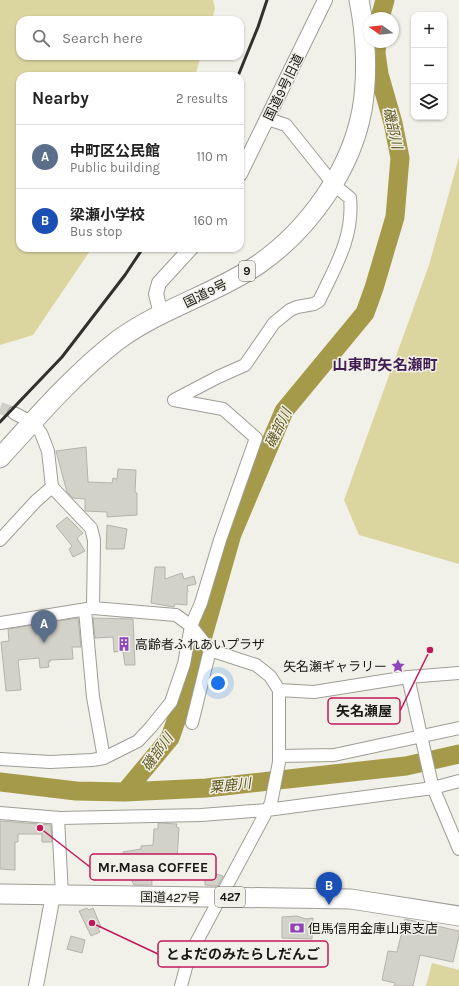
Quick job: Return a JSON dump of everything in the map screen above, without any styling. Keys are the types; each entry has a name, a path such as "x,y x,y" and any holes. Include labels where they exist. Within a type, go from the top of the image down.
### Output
{"highway":[{"name":"国道9号","path":"0,458 91,362 119,340 161,314 207,293 264,260 280,248 317,208 334,185 348,155 362,110 364,48 363,20 359,0"},
{"name":"国道427号","path":"0,894 351,899 459,916"}],"street":[{"name":"国道9号旧道","path":"244,166 325,0"},
{"path":"0,759 50,762 104,758 138,741 171,702 184,664 190,626 201,603 220,540 256,438 222,409 174,400 245,365 274,323 290,310 297,307 314,304 319,301 346,243 351,211 350,198 334,185 286,125 268,119"},
{"path":"161,314 156,294 159,283 187,252"},
{"path":"14,413 33,423 41,433 48,451 52,487 91,528 94,545 89,609 93,697 104,758"},
{"path":"0,540 36,501 52,487"},
{"path":"0,623 89,609 176,615 190,626 210,650 256,665 270,676 279,690 279,759 269,806 189,956 181,986"},
{"path":"192,723 210,650"},
{"path":"279,690 314,692 408,678 459,673"},
{"path":"408,678 432,786 459,849"},
{"path":"279,759 334,755 421,738 459,728"},
{"path":"0,813 58,818 201,815 432,786 459,781"},
{"path":"36,986 57,895 58,818"}],"shaded area":[{"path":"0,0 213,0 215,8 213,16 16,16 16,60 200,60 196,72 16,72 16,252 89,252 33,335 0,345"},
{"path":"459,157 459,564 359,535 344,500 429,265"},
{"path":"432,963 459,970 459,986 426,986"}],"building":[{"path":"86,447 88,482 112,483 113,478 117,479 118,469 136,470 135,492 137,493 137,515 107,517 107,512 85,511 85,499 73,498 67,492 56,451"},
{"path":"67,517 83,533 77,538 85,551 73,557 69,549 72,546 56,526"},
{"path":"107,525 127,529 124,549 106,549"},
{"path":"155,567 165,567 165,579 182,573 184,579 194,576 196,584 187,586 187,605 175,604 174,607 151,603"},
{"path":"78,618 81,647 72,647 73,659 50,660 50,662 48,662 49,667 40,668 39,658 18,660 21,690 6,691 1,642 9,641 8,629"},
{"name":"高齢者ふれあいプラザ","path":"93,618 133,619 135,665 125,665 123,651 114,652 113,637 95,638"},
{"path":"0,821 51,825 52,842 42,842 42,834 18,834 18,842 15,842 15,870 0,869"},
{"path":"158,823 177,824 176,827 179,828 177,859 150,858 152,885 134,885 124,864 123,852 141,849 141,846 153,845 154,829 158,829"},
{"path":"205,871 223,876 218,886 205,885"},
{"path":"87,908 89,910 93,908 101,927 98,928 100,932 91,936 79,911"},
{"name":"但馬信用金庫山東支店","path":"297,916 306,919 313,918 312,939 282,938 282,917"},
{"path":"405,919 459,931 459,936 453,962 420,955 413,986 394,986 395,983 382,980 388,951 397,952"},
{"path":"71,936 85,940 82,953 67,949"}],"waterway":[{"name":"磯部川","path":"382,12 385,0"},
{"name":"磯部川","path":"125,792 170,738 191,678 232,534 284,411 365,313 374,288 395,217 400,158 393,123 379,74 376,48"},
{"name":"粟鹿川","path":"0,782 76,791 125,792 206,788 406,766 459,754"}],"tunnel":[{"path":"0,408 14,413"}],"railway":[{"path":"240,72 267,0"},
{"path":"0,422 62,357 125,275 140,252"}],"place":[{"name":"中町区公民館","path":"44,643"},
{"name":"高齢者ふれあいプラザ","path":"124,644"},
{"name":"矢名瀬屋","path":"430,650"},
{"name":"矢名瀬ギャラリー","path":"398,666"},
{"name":"Mr.Masa COFFEE","path":"40,828"},
{"name":"梁瀬小学校","path":"329,905"},
{"name":"とよだのみたらしだんご","path":"92,923"},
{"name":"但馬信用金庫山東支店","path":"297,928"}],"district":[{"name":"山東町矢名瀬町","path":"385,365"}]}
